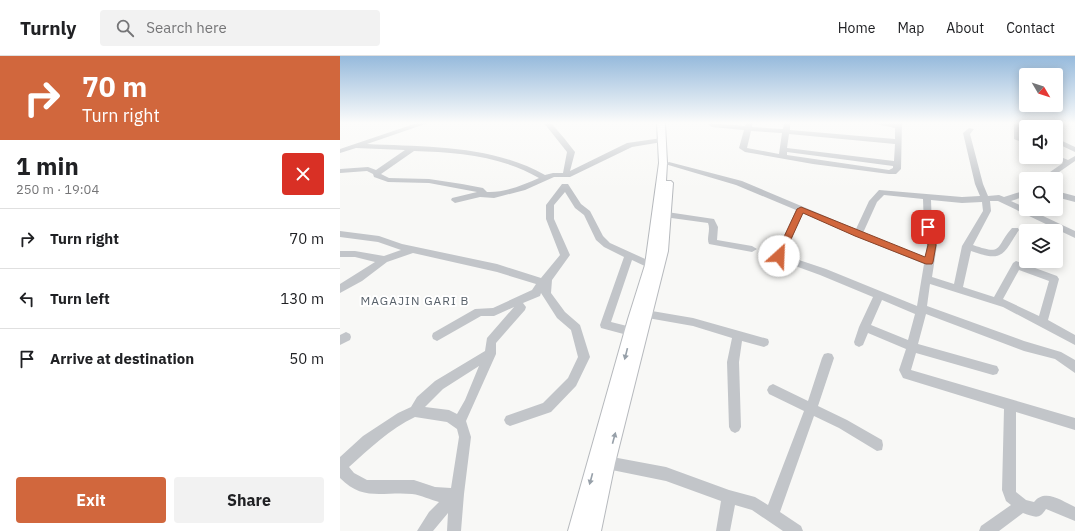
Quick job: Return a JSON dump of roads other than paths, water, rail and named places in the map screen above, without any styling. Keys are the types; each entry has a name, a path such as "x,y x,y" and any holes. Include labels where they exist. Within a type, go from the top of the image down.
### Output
{"main road":[{"path":"577,531 631,331 651,264 663,163 662,145"},
{"path":"592,531 607,463 662,252 667,216 669,145"}],"street":[{"path":"564,176 571,152 567,145"},
{"path":"455,200 484,194 494,195 522,188 553,175 564,176 630,145"},
{"path":"744,145 743,148 745,150 898,164 899,145"},
{"path":"784,153 785,145"},
{"path":"958,289 967,246 987,212 986,200 979,184 969,145"},
{"path":"1053,172 1075,157 1075,152 1064,145"},
{"path":"341,150 356,146 451,150 509,161 544,178"},
{"path":"377,173 413,148"},
{"path":"1063,160 1067,162"},
{"path":"669,164 739,183 858,234 929,262"},
{"path":"340,171 368,169 377,173 377,176 388,180 429,181 480,190 484,194"},
{"path":"437,336 479,312 494,312 536,293 565,255 550,219 550,205 565,186 578,206 587,213 599,238 607,245 629,256 651,264"},
{"path":"858,234 873,200 882,192 927,198 986,200 999,198 1042,221 1075,235"},
{"path":"1005,200 1019,195"},
{"path":"1063,196 1075,199"},
{"path":"927,198 928,227 932,245 921,310 905,370 907,374 1075,424"},
{"path":"801,209 779,256 879,295 1024,346 1057,356 1075,367"},
{"path":"667,216 711,221 714,227 712,242 752,249"},
{"path":"967,246 989,254 1000,252 1015,230"},
{"path":"340,234 379,239 413,250 545,280"},
{"path":"340,289 359,278 384,260 413,250"},
{"path":"340,254 355,254 384,260"},
{"path":"629,256 605,325 631,331"},
{"path":"997,302 1001,290 1013,274 1016,266 1054,279 1042,322"},
{"path":"926,279 997,302 1005,303 1075,340"},
{"path":"510,420 547,408 572,382 584,357 576,328 561,315 546,294 545,280"},
{"path":"859,342 864,327 879,295"},
{"path":"459,422 469,404 490,354 491,341 521,306"},
{"path":"646,314 693,322 764,342"},
{"path":"864,327 912,347 993,370"},
{"path":"735,427 733,362 738,335"},
{"path":"457,494 438,495 416,487 401,485 377,488 355,483 340,467 374,437 402,417 415,411 422,400 433,390 490,354"},
{"path":"772,514 795,449 812,408 828,358"},
{"path":"773,390 843,424 877,445"},
{"path":"1010,404 1009,490 1011,496 1022,506 1037,510 1043,502 1047,502 1075,514"},
{"path":"415,411 449,416 462,425 465,437 457,494 454,531"},
{"path":"607,463 666,474 729,497 755,504 796,531"},
{"path":"424,531 457,494"},
{"path":"723,531 729,497"},
{"path":"986,531 1022,506"}],"district":[{"name":"MAGAJIN GARI B","path":"415,301"}]}
